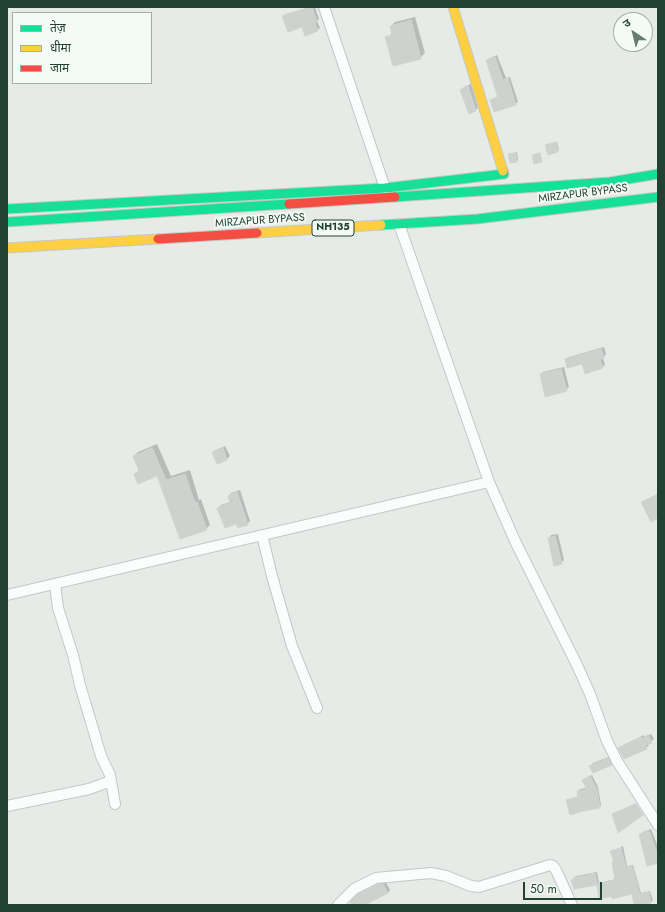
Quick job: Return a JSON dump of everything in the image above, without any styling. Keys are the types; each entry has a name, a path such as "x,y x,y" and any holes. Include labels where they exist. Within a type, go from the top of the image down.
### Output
{"main road":[{"path":"7,209 385,188 504,174 453,7"},
{"path":"7,222 504,190 610,182 658,174"},
{"name":"MIRZAPUR BYPASS","path":"7,248 477,219 658,197"}],"street":[{"path":"324,7 385,188"},
{"path":"398,224 489,482 516,543 574,657 590,694 607,741 617,761 658,825"},
{"path":"7,595 489,482"},
{"path":"262,535 292,646 317,708"},
{"path":"55,584 58,608 73,655 80,685 101,756 110,775 114,804"},
{"path":"7,806 88,789 111,781"},
{"path":"338,905 354,889 376,878 431,873 446,876 471,886 479,887 550,865 556,870 572,905"}],"building":[{"path":"312,7 317,22 315,23 318,31 305,36 302,27 288,32 282,16"},
{"path":"411,20 421,59 393,66 385,37 392,35 390,26"},
{"path":"495,57 503,80 508,78 516,105 494,112 490,100 498,98 486,60"},
{"path":"468,86 476,111 469,114 460,90"},
{"path":"556,142 558,152 548,155 545,145"},
{"path":"516,153 517,162 510,163 508,154"},
{"path":"540,153 542,162 534,164 532,155"},
{"path":"601,349 604,358 600,359 603,368 585,374 582,364 567,368 565,359"},
{"path":"561,369 567,391 545,397 540,374"},
{"path":"152,448 166,480 185,474 195,503 197,502 207,530 180,539 157,476 138,484 134,474 139,471 133,456"},
{"path":"223,448 227,460 217,464 212,452"},
{"path":"237,492 248,525 238,528 236,524 225,528 217,508 230,503 228,496"},
{"path":"658,494 658,518 651,522 641,502"},
{"path":"555,536 562,564 554,566 548,538"},
{"path":"648,735 652,743 645,745 647,749 624,759 618,748"},
{"path":"608,758 612,765 593,773 589,766"},
{"path":"590,776 597,789 600,808 570,815 566,800 578,797 577,791 587,790 582,780"},
{"path":"635,804 643,815 618,833 612,814"},
{"path":"649,831 658,855 658,863 647,866 639,834"},
{"path":"621,848 626,867 632,866 640,894 649,892 651,903 634,905 632,894 612,899 612,896 599,899 597,885 574,889 571,880 574,880 573,878 595,873 597,884 615,880 612,862 614,861 610,851"},
{"path":"378,884 383,884 388,893 365,905 352,905 350,902 358,894"}],"traffic: fast":[{"path":"7,209 385,188 504,174 503,171"},
{"path":"395,197 610,182 658,174"},
{"path":"381,225 477,219 658,197"},
{"path":"7,222 289,204"}],"traffic: slow":[{"path":"453,7 503,171"},
{"path":"257,233 381,225"},
{"path":"7,248 158,239"}],"traffic: jam":[{"path":"289,204 395,197"},
{"path":"158,239 257,233"}]}
